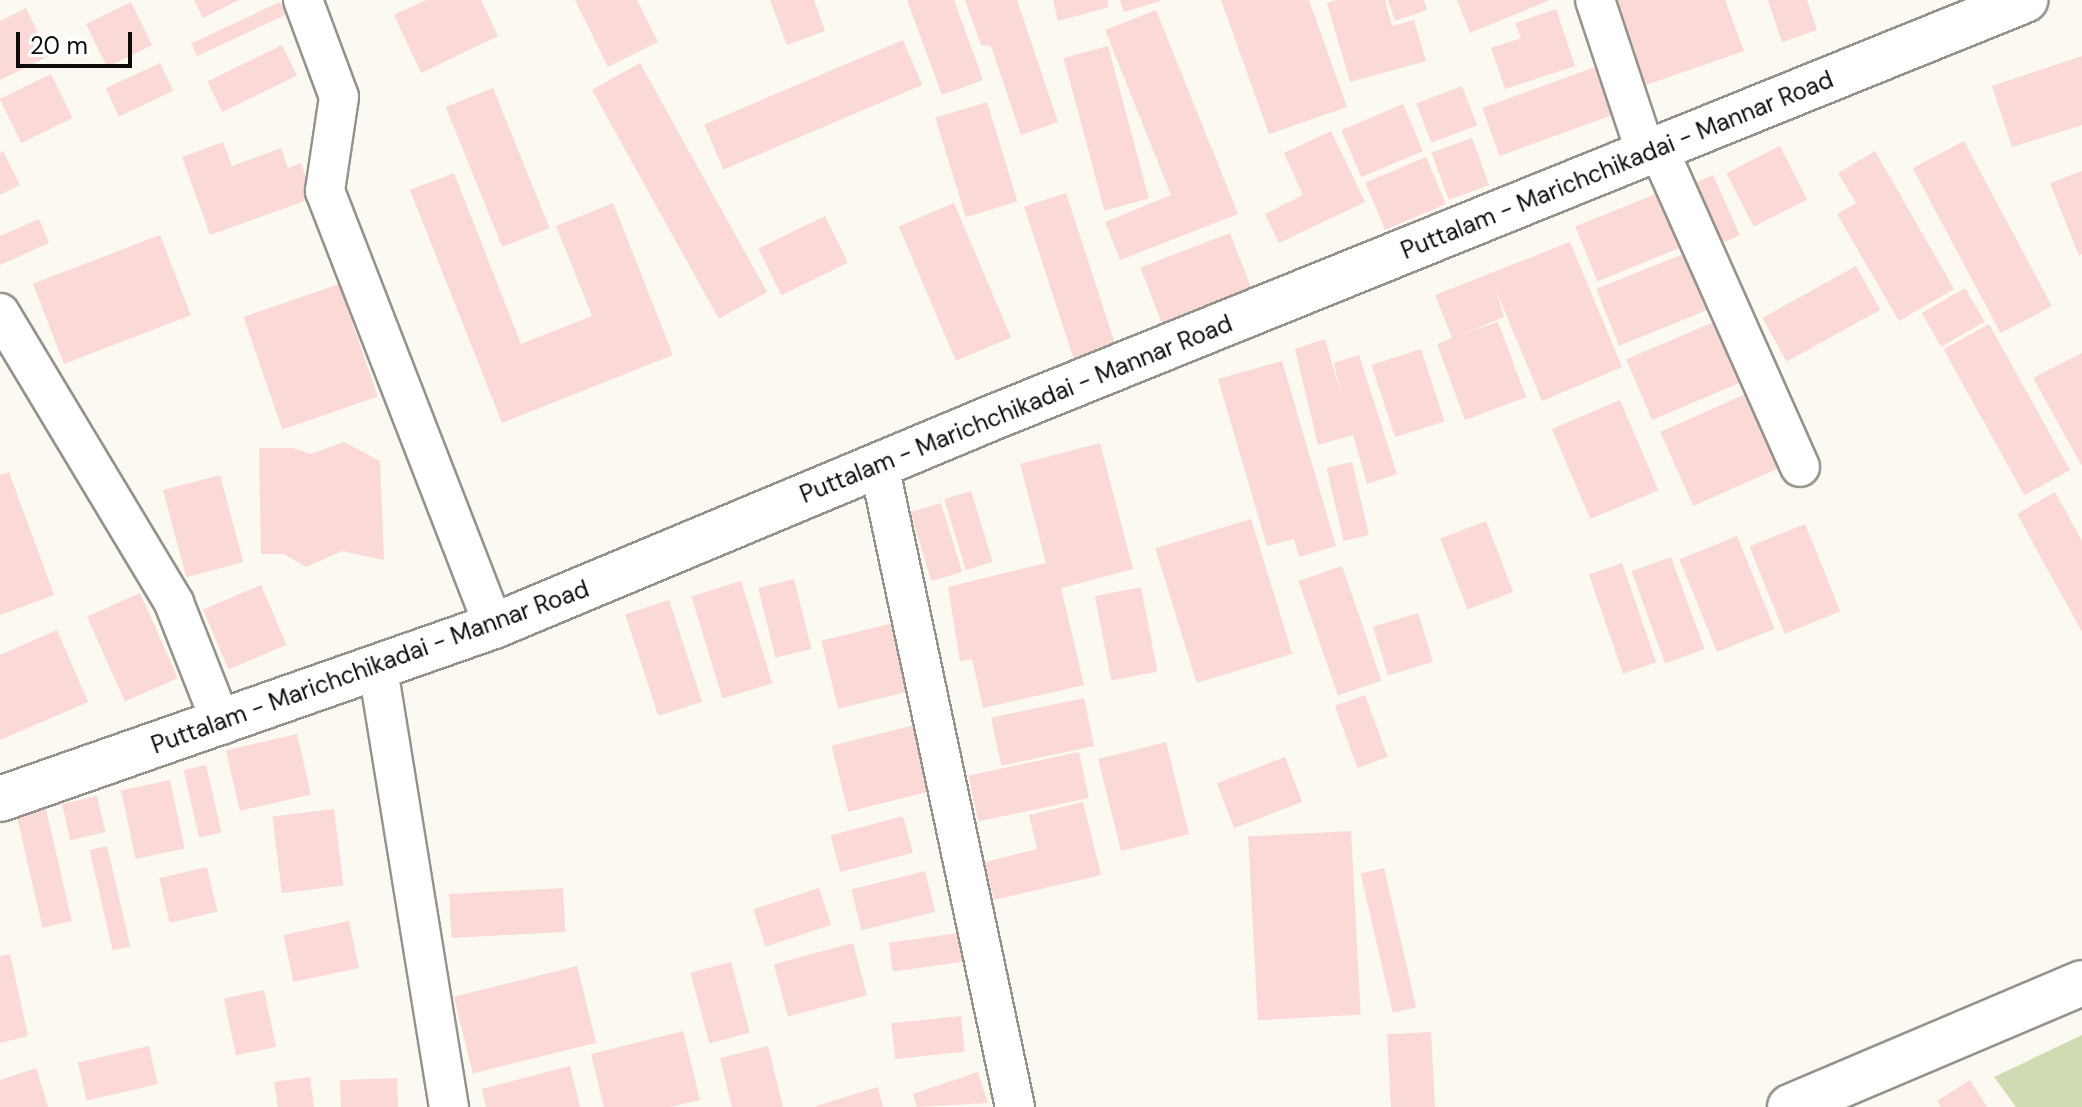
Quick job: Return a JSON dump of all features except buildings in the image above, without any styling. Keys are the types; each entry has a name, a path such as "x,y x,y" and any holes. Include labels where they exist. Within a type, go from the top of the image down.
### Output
{"main road":[{"name":"Puttalam - Marichchikadai - Mannar Road","path":"0,799 222,725 494,626 879,465 2025,0"},
{"path":"1802,1105 2082,983"}],"street":[{"path":"303,0 339,97 325,191 494,626"},
{"path":"1595,0 1652,151 1800,467"},
{"path":"0,313 174,603 222,725"},
{"path":"879,465 1015,1107"},
{"path":"378,669 449,1107"}],"green space":[{"path":"2082,1035 2082,1107 2016,1107 1994,1077"}]}
